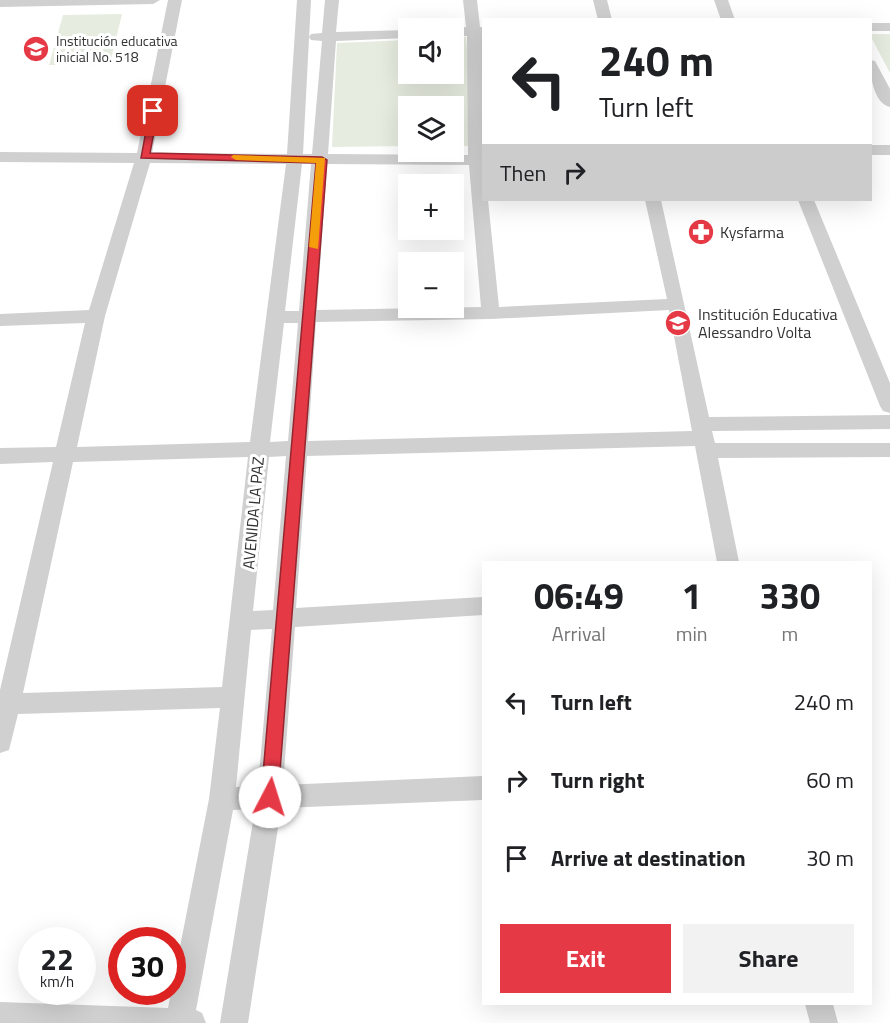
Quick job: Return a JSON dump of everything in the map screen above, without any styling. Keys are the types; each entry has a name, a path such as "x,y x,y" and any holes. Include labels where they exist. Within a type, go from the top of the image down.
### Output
{"street":[{"path":"0,3 153,0"},
{"path":"0,742 5,704 96,316 144,156 175,0"},
{"name":"AVENIDA LA PAZ","path":"179,1023 222,799 243,621 259,451 295,158 304,0"},
{"path":"234,1023 270,797 296,450 322,160 332,0"},
{"path":"470,0 478,32 479,160 482,198"},
{"path":"600,0 604,18"},
{"path":"721,0 727,18"},
{"path":"872,27 890,27"},
{"path":"303,37 398,34"},
{"path":"872,68 890,103"},
{"path":"872,150 890,150"},
{"path":"0,157 144,156 322,160 479,160"},
{"path":"482,201 491,313"},
{"path":"653,201 677,304 728,561"},
{"path":"806,201 890,406"},
{"path":"277,317 491,313 677,304"},
{"path":"0,320 96,316"},
{"path":"0,456 702,438 890,422"},
{"path":"702,438 890,450"},
{"path":"243,621 482,606"},
{"path":"5,704 233,697"},
{"path":"222,799 482,788"},
{"path":"819,1005 824,1023"},
{"path":"0,1016 192,1023"}],"shaded area":[{"path":"122,14 110,64 49,65 63,15"},
{"path":"872,34 890,34 890,73 872,39"},
{"path":"464,37 466,37 475,146 464,146 464,96 398,96 398,146 332,147 337,43 398,40 398,84 464,84"}],"slow traffic":[{"path":"236,157 322,160 314,247"}],"place":[{"name":"Institución educativa inicial No. 518","path":"36,49"},
{"name":"Kysfarma","path":"701,232"},
{"name":"Institución Educativa Alessandro Volta","path":"678,323"}],"route":[{"path":"153,111 144,156 322,160 296,450 270,797"}]}
